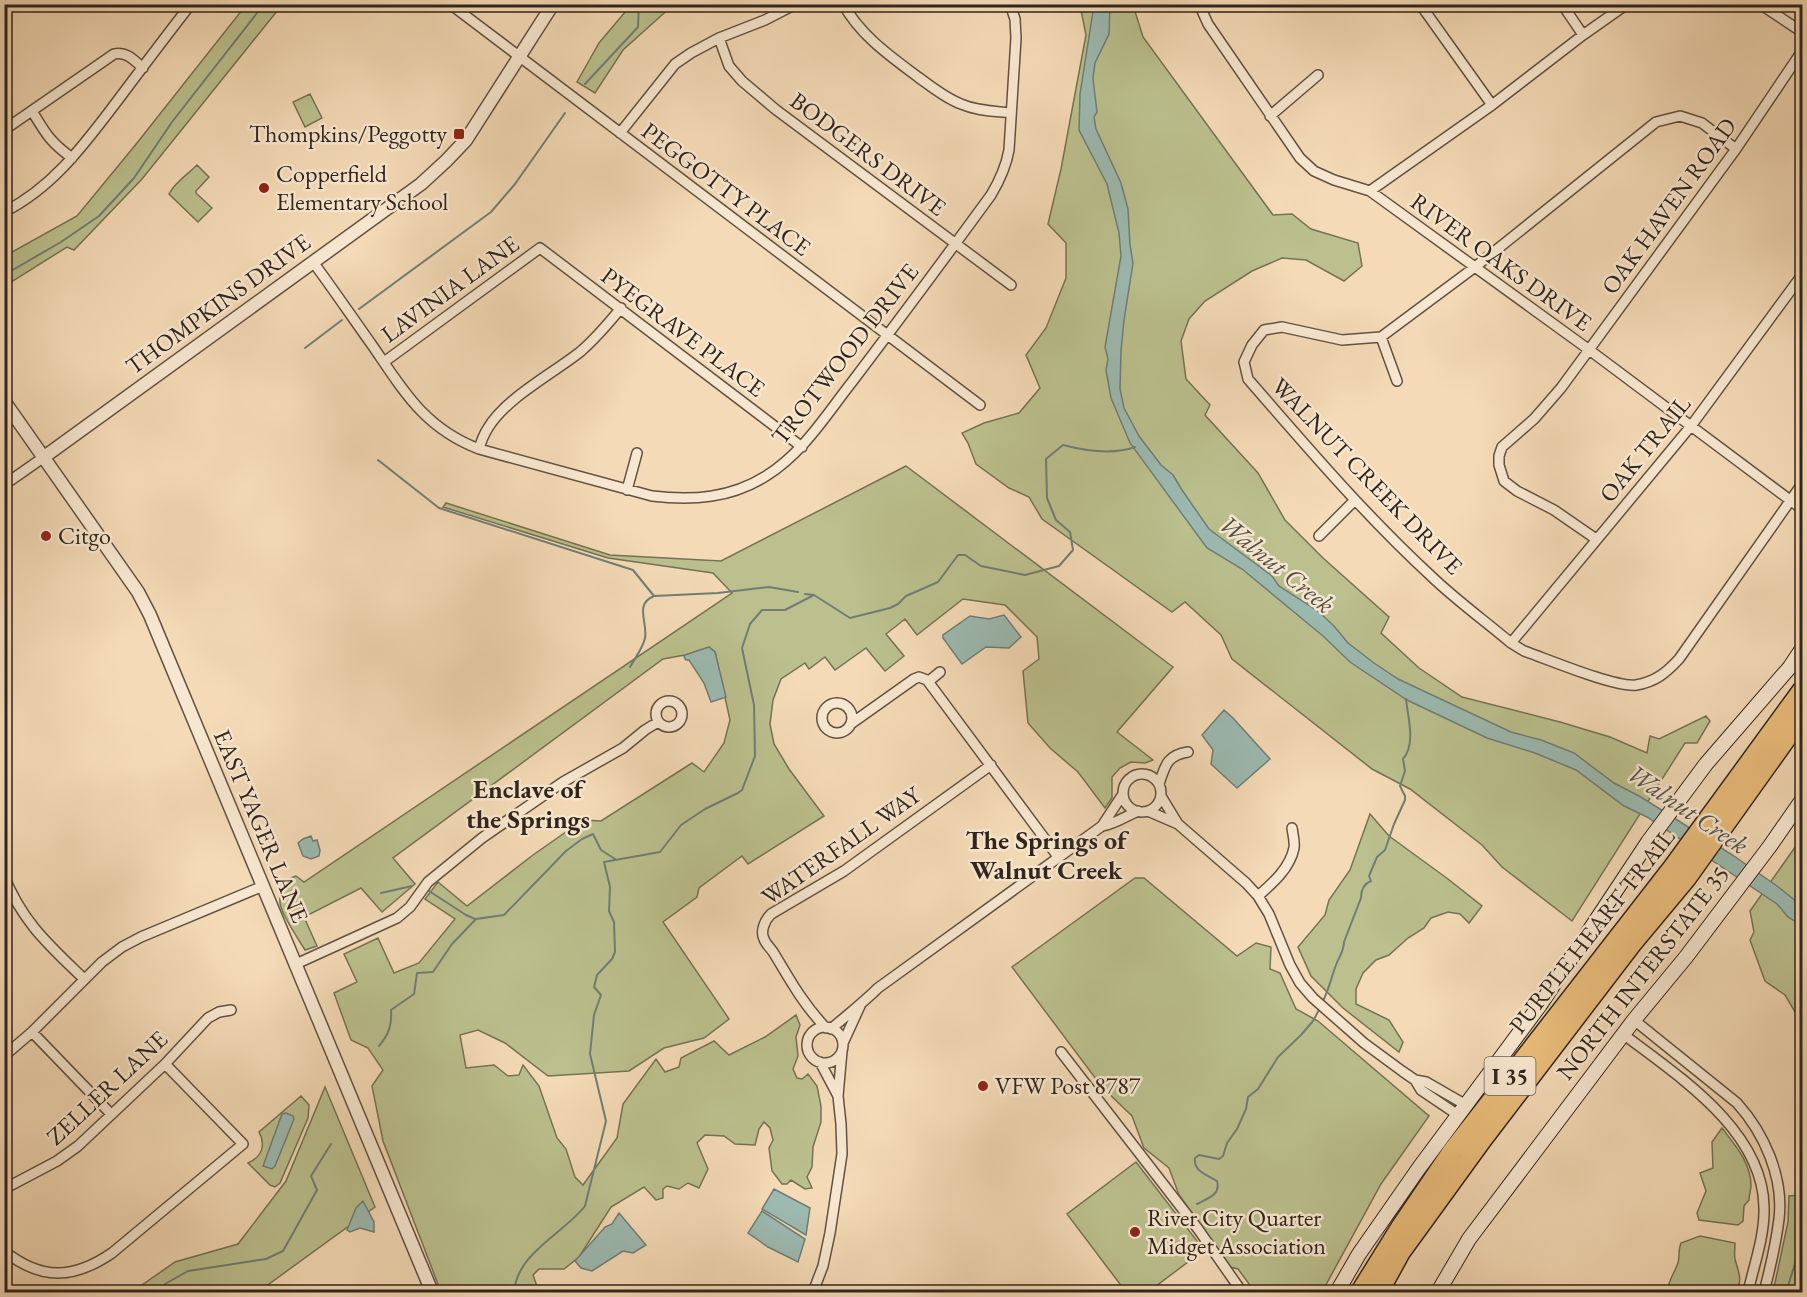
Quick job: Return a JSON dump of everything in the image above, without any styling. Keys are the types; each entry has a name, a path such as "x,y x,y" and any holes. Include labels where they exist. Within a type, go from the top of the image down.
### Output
{"highway":[{"name":"PURPLE HEART TRAIL","path":"1724,812 1803,690"},
{"name":"PURPLE HEART TRAIL","path":"1378,1293 1408,1243 1483,1139 1618,963 1724,812 1803,717"},
{"name":"PURPLE HEART TRAIL","path":"1360,1293 1401,1226 1452,1151 1679,873"}],"main road":[{"path":"1337,1293 1359,1254 1419,1168 1540,1005 1648,842 1690,786 1803,649"},
{"name":"NORTH INTERSTATE 35","path":"1438,1293 1469,1239 1623,1034 1686,957 1803,800"}],"street":[{"path":"4,212 36,191 72,158 191,4"},
{"name":"PEGGOTTY PLACE","path":"450,4 980,405"},
{"name":"THOMPKINS DRIVE","path":"4,485 421,184 442,166 476,126 553,4"},
{"path":"620,133 675,64 690,53 718,38 765,20 796,4"},
{"path":"843,4 848,14 881,50 944,96 962,105 980,110 1011,113"},
{"name":"TROTWOOD DRIVE","path":"313,262 417,408 446,433 463,443 652,496 677,499 723,495 746,487 783,465 802,447 956,244 1001,177 1009,150 1016,38 1015,19 1010,4"},
{"name":"RIVER OAKS DRIVE","path":"1198,4 1208,24 1270,116 1300,158 1314,171 1370,191 1803,509"},
{"path":"1420,4 1492,105"},
{"path":"1562,4 1584,35"},
{"path":"1370,191 1492,105 1627,4"},
{"path":"1760,4 1803,32"},
{"name":"BODGERS DRIVE","path":"718,38 729,66 742,81 775,109 1011,285"},
{"name":"OAK HAVEN ROAD","path":"1596,539 1554,510 1504,482 1498,465 1502,447 1534,419 1561,388 1736,148 1803,51"},
{"path":"4,130 114,54 126,55 142,68"},
{"path":"1270,116 1318,75"},
{"path":"32,111 55,146 72,158"},
{"path":"1397,381 1381,337 1475,267 1656,122 1680,116 1702,123 1736,148"},
{"name":"PYEGRAVE PLACE","path":"540,248 802,447"},
{"name":"LAVINIA LANE","path":"384,362 540,248"},
{"name":"OAK TRAIL","path":"1511,643 1691,426 1803,275"},
{"path":"478,449 488,428 510,403 581,351 621,308"},
{"name":"WALNUT CREEK DRIVE","path":"1381,337 1342,340 1282,327 1264,330 1252,345 1244,363 1248,379 1355,500 1432,577 1511,643 1524,651 1612,681 1633,685 1651,681 1665,674 1679,659 1791,501"},
{"name":"EAST YAGER LANE","path":"4,401 138,591 150,615 432,1293"},
{"path":"627,490 637,453"},
{"path":"1791,501 1803,484"},
{"path":"1318,536 1355,500"},
{"path":"930,681 940,672"},
{"path":"852,723 914,679 924,678 930,681 1059,858"},
{"path":"296,964 397,918 410,907 428,882 482,838 563,782 623,748 658,722"},
{"path":"1188,753 1176,756 1164,766 1159,784 1161,796 1178,824 1258,896 1269,914 1290,965 1313,998 1364,1043 1415,1080 1426,1082 1462,1110"},
{"name":"WATERFALL WAY","path":"828,1028 809,1010 763,938 766,918 844,871 991,765"},
{"path":"810,1038 814,1032 828,1028 860,1006 878,988 1102,826 1123,794 1127,780 1132,776 1160,765 1164,766"},
{"path":"1140,774 1151,776 1159,784"},
{"path":"1123,794 1127,804 1178,824"},
{"path":"1102,826 1111,825 1127,815 1156,806 1161,796"},
{"path":"1258,896 1278,877 1291,858 1294,846 1292,828"},
{"path":"4,876 9,898 51,947 84,979"},
{"path":"4,1056 32,1032 102,962 132,942 263,886"},
{"path":"820,1062 833,1061 838,1058 860,1006"},
{"name":"ZELLER LANE","path":"4,1189 57,1161 78,1146 165,1064 208,1018 219,1012 231,1010"},
{"path":"809,1010 809,1051 811,1056 820,1062 838,1096"},
{"path":"1634,1020 1737,1103 1748,1115 1763,1140 1775,1174 1779,1217 1764,1293"},
{"path":"813,1293 823,1266 830,1233 842,1154 842,1124 838,1096 842,1047 840,1035 828,1028"},
{"path":"32,1032 111,1114"},
{"path":"1623,1034 1695,1090 1735,1131 1752,1158 1759,1174 1764,1206 1761,1234 1748,1293"},
{"path":"1061,1052 1198,1229 1242,1293"},
{"path":"4,1251 25,1265 51,1273 64,1273 89,1267 112,1253 243,1144 165,1064"}],"green space":[{"path":"246,5 282,5 142,179 74,250 67,247 5,286 5,256 77,216"},
{"path":"631,5 673,5 623,50 595,93 577,82 599,43"},
{"path":"1080,5 1133,5 1143,37 1273,215 1292,214 1311,229 1358,243 1362,266 1344,281 1306,260 1282,258 1252,271 1205,301 1189,319 1181,341 1186,379 1210,405 1205,415 1258,473 1285,520 1323,558 1389,617 1381,633 1419,668 1462,697 1610,737 1647,753 1650,736 1659,739 1706,716 1710,721 1697,743 1685,743 1572,921 1502,867 1482,845 1410,789 1372,769 1232,659 1221,635 1185,602 1172,612 1042,519 1029,497 1009,488 976,464 962,433 984,423 1019,413 1040,388 1026,355 1046,328 1066,278 1066,243 1048,224 1061,169 1086,35"},
{"path":"310,94 322,118 305,127 293,102"},
{"path":"197,165 209,177 196,193 212,208 198,222 169,194 178,182"},
{"path":"906,466 1173,667 1117,732 1153,760 1145,763 1131,762 1120,768 1112,777 1112,798 1105,808 1078,772 1050,748 1028,723 1023,671 1039,659 1037,637 1005,605 963,599 917,635 905,619 886,634 904,656 885,671 866,648 835,670 825,657 809,669 805,663 781,679 773,700 770,724 774,744 789,769 824,816 748,864 742,856 699,888 697,897 663,922 729,1019 704,1038 664,1048 629,1071 548,1076 505,1043 478,1030 460,1035 466,1068 494,1065 508,1076 519,1075 523,1065 539,1086 557,1138 566,1149 575,1177 583,1185 617,1138 623,1104 656,1059 665,1072 679,1067 681,1058 714,1041 729,1055 765,1037 796,1015 800,1025 796,1037 798,1056 793,1069 797,1078 802,1079 808,1074 817,1086 821,1106 821,1122 813,1147 812,1167 807,1177 812,1188 805,1189 791,1180 787,1184 782,1184 772,1171 769,1148 773,1140 770,1128 764,1122 759,1129 755,1145 735,1144 724,1136 705,1135 697,1143 708,1169 699,1188 688,1183 679,1189 667,1186 663,1189 663,1198 656,1200 644,1187 611,1207 579,1257 564,1269 539,1269 533,1275 539,1292 441,1292 383,1141 372,1086 383,1070 368,1048 351,1040 334,993 357,982 344,954 378,938 394,973 419,963 455,919 425,899 438,882 467,906 583,820 601,821 692,763 704,772 724,743 730,720 715,652 709,647 663,659 393,858 415,884 382,912 361,888 304,917 317,946 305,950 281,908 282,890 289,880 296,876 304,882 732,593 713,573 608,558 443,507 446,503 610,555 721,561"},
{"path":"1370,814 1389,836 1482,906 1469,923 1460,914 1448,912 1431,918 1424,928 1408,938 1389,955 1376,960 1363,973 1356,989 1356,1004 1389,1020 1403,1042 1399,1052 1343,1008 1311,976 1298,947 1325,915 1329,900 1350,870"},
{"path":"1798,843 1802,845 1801,1022 1785,995 1765,981 1750,940 1754,932 1750,911"},
{"path":"1135,878 1144,878 1237,956 1256,943 1271,947 1270,969 1280,973 1296,1009 1318,1021 1429,1116 1381,1184 1322,1292 1255,1292 1238,1269 1230,1267 1179,1195 1169,1168 1144,1148 1132,1116 1102,1087 1012,967"},
{"path":"325,1087 375,1207 258,1292 132,1292 175,1262 238,1244 286,1181"},
{"path":"301,1096 309,1105 308,1118 280,1183 275,1187 270,1185 248,1163 257,1157 261,1150 262,1141 259,1132"},
{"path":"1722,1128 1741,1155 1750,1177 1749,1200 1744,1206 1743,1221 1738,1225 1699,1220 1697,1213 1706,1191 1700,1173 1713,1168 1712,1142"},
{"name":"River City Quarter Midget Association","path":"1136,1162 1204,1250 1148,1292 1126,1292 1067,1214"},
{"path":"1802,1195 1802,1292 1773,1292 1788,1222 1789,1196"},
{"path":"1700,1236 1735,1243 1735,1257 1740,1280 1735,1292 1667,1292 1678,1263 1681,1243"}],"water":[{"path":"1094,5 1110,5 1109,34 1095,63 1093,79 1097,112 1094,117 1096,129 1121,183 1128,209 1133,263 1121,351 1120,389 1124,408 1139,436 1161,465 1173,475 1209,529 1272,576 1279,586 1318,611 1348,643 1398,679 1511,732 1541,740 1574,753 1614,783 1641,797 1734,856 1802,906 1802,926 1788,917 1777,904 1647,817 1624,806 1576,770 1535,753 1487,738 1407,700 1350,662 1323,636 1242,569 1207,548 1130,443 1111,398 1105,347 1121,256 1119,233 1107,184 1079,130 1080,94"},
{"path":"1004,615 1021,637 1009,648 986,647 962,664 943,638 943,635 970,616 989,619"},
{"path":"709,647 715,652 726,697 711,702 704,683 689,660 684,657"},
{"path":"1224,710 1270,759 1237,788 1211,764 1213,750 1202,735"},
{"path":"311,836 313,841 317,840 320,850 319,856 311,859 303,856 298,843"},
{"path":"286,1113 294,1119 275,1166 272,1169 263,1166 282,1114"},
{"path":"774,1189 810,1208 806,1235 762,1209"},
{"path":"363,1201 374,1222 374,1232 360,1228 350,1232 347,1230 356,1208"},
{"path":"762,1211 805,1239 798,1262 768,1247 748,1233"},
{"path":"619,1213 646,1245 633,1253 623,1251 592,1271 581,1268 575,1261 605,1227 612,1224"}],"waterway":[{"path":"4,275 61,242 99,216 134,178 172,122 264,4"},
{"path":"585,84 638,27 639,4"},
{"path":"359,309 491,212 515,184 565,113"},
{"path":"305,348 342,320"},
{"path":"514,1292 517,1278 532,1255 585,1206 606,1121 590,1054 594,1015 601,995 594,987 597,975 612,959 615,952 614,922 609,911 610,887 604,862 660,852 681,825 705,809 742,790 755,756 754,705 742,648 750,624 762,610 785,610 814,595 850,618 890,608 906,596 938,582 958,555 965,555 981,566 1025,575 1059,566 1073,550 1070,532 1056,520 1047,498 1046,459 1063,445 1099,451 1118,451 1135,447"},
{"path":"378,460 439,508 633,570 654,596"},
{"path":"630,667 645,638 643,609 648,599 654,596 718,593 769,587 798,592"},
{"path":"805,594 814,595"},
{"path":"1322,1003 1362,890 1371,881 1369,876 1377,857 1385,850 1405,800 1400,786 1405,771 1403,759 1407,753 1410,738 1406,699"},
{"path":"379,1046 389,1029 391,1010 414,994 417,973 433,972 452,944 476,919 504,915 566,851 593,834 601,850 615,859"},
{"path":"381,893 412,886"},
{"path":"429,891 475,919"},
{"path":"1197,1204 1213,1195 1218,1186 1217,1181 1198,1169 1195,1158 1199,1155 1219,1159 1223,1156 1227,1143 1237,1129 1246,1109 1248,1097 1258,1089 1278,1057 1301,1035 1320,1008"},
{"path":"162,1292 165,1284 188,1271 266,1259 283,1251 317,1190 311,1176 331,1144"},
{"path":"1786,1292 1802,1242"}],"place":[{"name":"Thompkins/Peggotty","path":"459,134"},
{"name":"Copperfield Elementary School","path":"264,188"},
{"name":"Citgo","path":"46,536"},
{"name":"VFW Post 8787","path":"983,1086"},
{"name":"River City Quarter Midget Association","path":"1135,1232"}],"district":[{"name":"Enclave of the Springs","path":"528,804"},
{"name":"The Springs of Walnut Creek","path":"1046,855"}],"water label":[{"name":"Walnut Creek","path":"1277,564"},
{"name":"Walnut Creek","path":"1688,809"}]}
